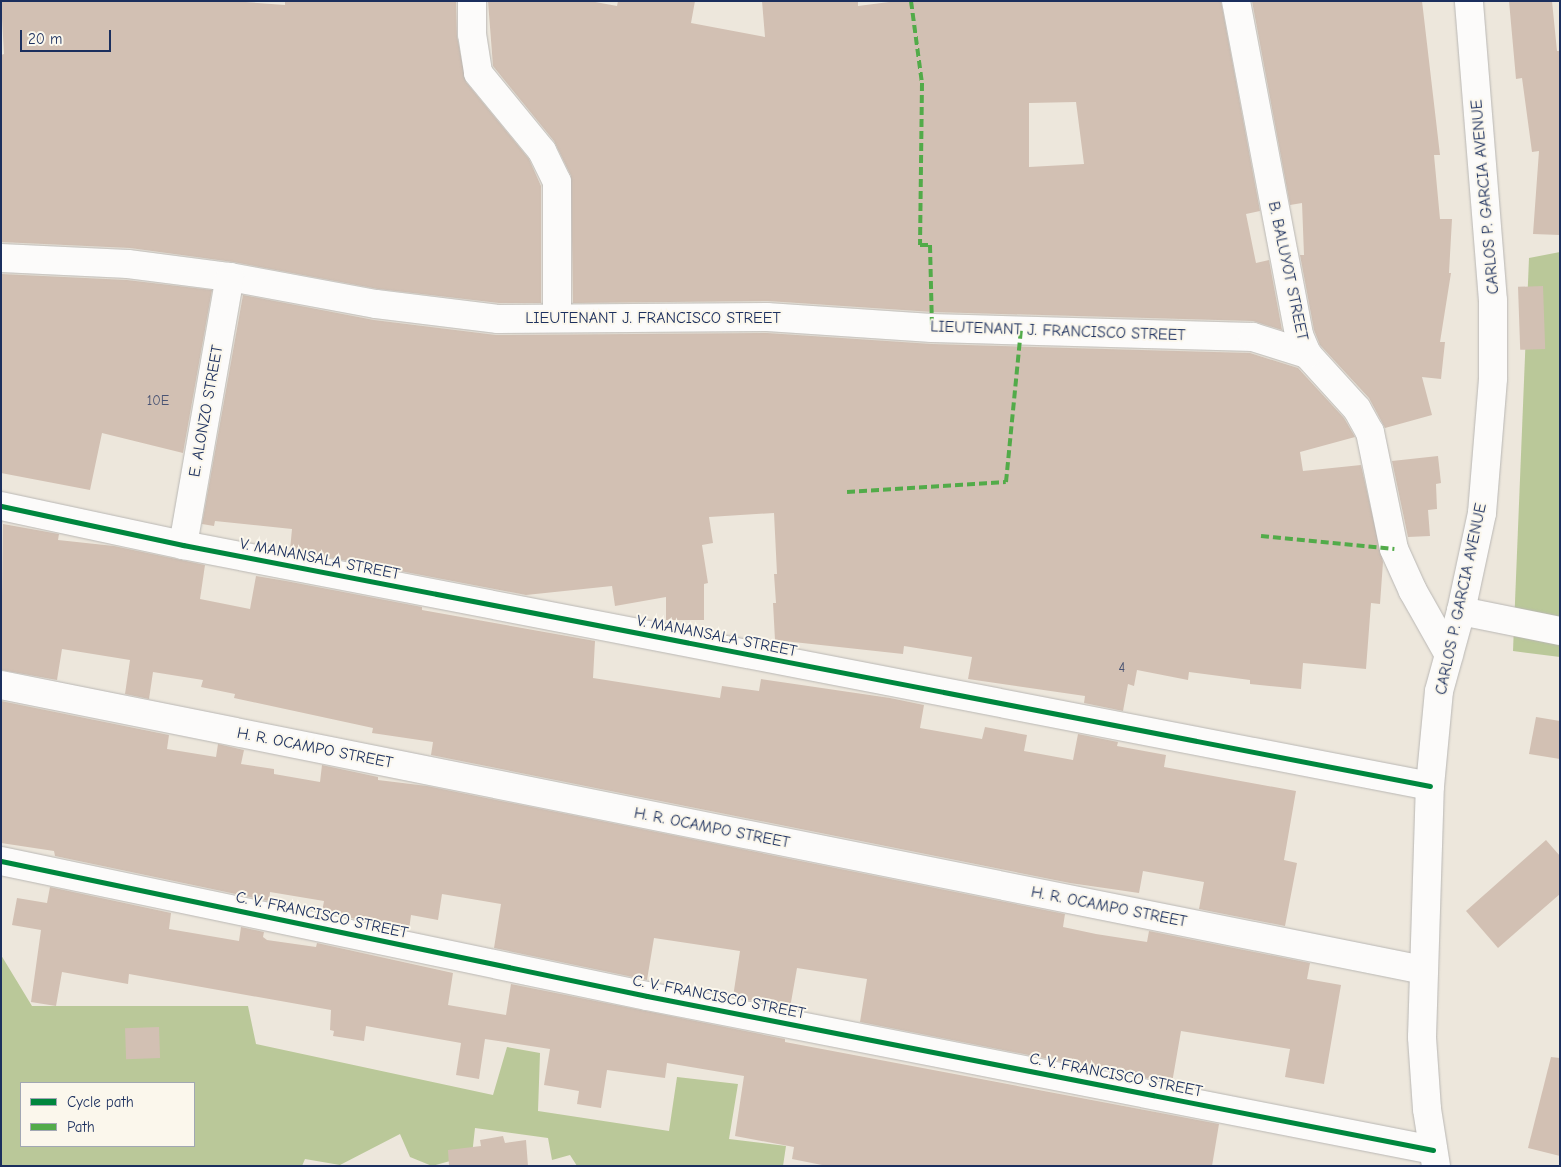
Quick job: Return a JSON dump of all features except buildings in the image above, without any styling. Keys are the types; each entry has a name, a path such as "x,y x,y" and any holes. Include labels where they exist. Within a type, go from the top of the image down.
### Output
{"street":[{"path":"472,1 472,34 478,73 542,151 557,182 556,317"},
{"name":"B. BALUYOT STREET","path":"1236,1 1294,315 1307,354 1357,409 1370,432 1394,549 1413,591 1449,655"},
{"name":"CARLOS P. GARCIA AVENUE","path":"1434,1158 1424,1075 1423,970 1430,786 1439,691 1461,610 1482,513 1493,378 1494,301 1469,1"},
{"name":"LIEUTENANT J. FRANCISCO STREET","path":"1,258 128,264 230,277 385,305 498,319 556,317 767,317 932,328 1253,338 1307,354"},
{"name":"E. ALONZO STREET","path":"183,545 230,277"},
{"name":"V. MANANSALA STREET","path":"1,506 183,545 1430,786"},
{"path":"1461,610 1560,631"},
{"name":"H. R. OCAMPO STREET","path":"1,686 1423,970"},
{"name":"C. V. FRANCISCO STREET","path":"1,860 647,996 1434,1158"}],"green space":[{"path":"1560,252 1560,657 1513,651 1529,258"},
{"path":"1,955 32,1006 248,1006 256,1044 493,1095 507,1047 540,1053 538,1111 669,1131 677,1077 738,1084 729,1139 786,1146 783,1166 577,1166 570,1155 552,1160 548,1138 475,1128 472,1155 432,1166 410,1157 400,1134 340,1165 305,1159 302,1166 1,1166"}],"marked path":[{"path":"911,1 922,83 920,245 930,245 932,328"},
{"path":"847,492 1006,482 1021,329"},
{"path":"1261,536 1394,549"}],"cycle path":[{"path":"1,506 183,545 1430,786"},
{"path":"1,861 647,996 1433,1150"}]}
